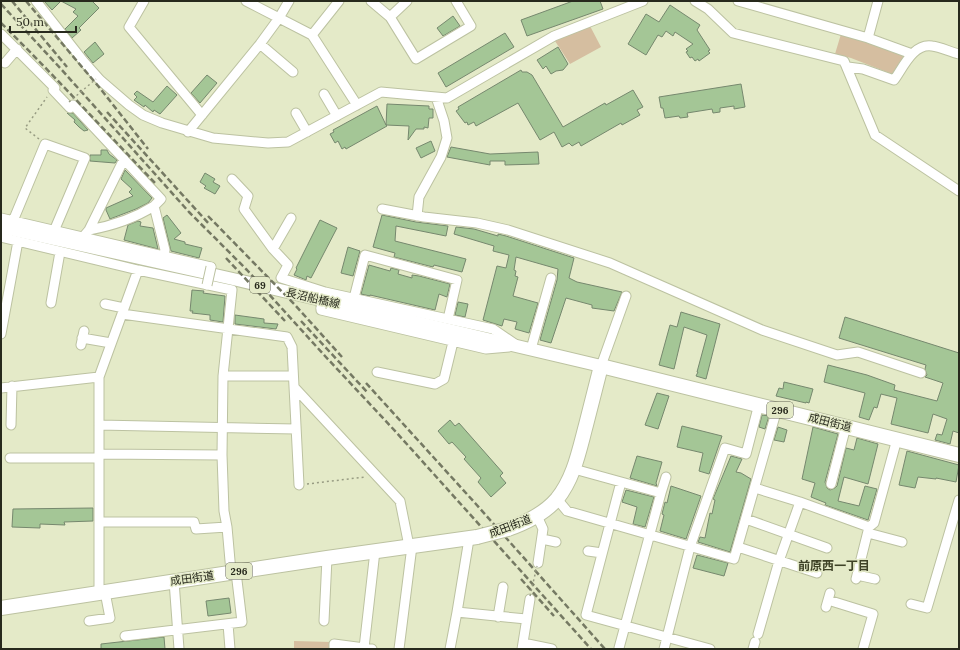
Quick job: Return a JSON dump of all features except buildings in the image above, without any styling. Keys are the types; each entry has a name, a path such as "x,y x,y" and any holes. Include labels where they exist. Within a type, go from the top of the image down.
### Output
{"highway":[{"name":"成田街道","path":"1,608 327,558 473,538 508,530 523,524 537,516 557,500 574,469 601,366 959,455"}],"main road":[{"name":"長沼船橋線","path":"1,227 233,279 601,366"}],"street":[{"path":"36,1 84,62 100,80 129,106 162,123 188,132 213,138 268,144 288,142 381,92 447,98 554,36 642,1"},
{"path":"144,1 129,27 202,115"},
{"path":"246,1 312,35 357,105"},
{"path":"188,132 260,44 279,18 289,1"},
{"path":"312,35 338,1"},
{"path":"371,1 390,17 416,59 471,26 456,1"},
{"path":"390,17 407,1"},
{"path":"696,1 708,9 733,33 844,61 848,67 875,135 959,191"},
{"path":"738,1 868,38 912,54"},
{"path":"868,38 878,1"},
{"path":"2,36 54,89 70,108 73,105 161,199 154,206 144,212 86,233"},
{"path":"260,44 293,72"},
{"path":"848,67 863,69 894,80 912,54 922,46 932,46 959,54"},
{"path":"5,63 17,50"},
{"path":"324,94 336,116"},
{"path":"417,216 419,197 441,157 447,138 444,121 436,97"},
{"path":"296,113 307,132"},
{"path":"13,221 45,144 85,158 54,231"},
{"path":"86,233 124,159"},
{"path":"232,179 248,196 244,209 273,248 288,265 281,278 304,285 324,294 354,298 493,329 518,346"},
{"path":"154,206 165,250 164,256"},
{"path":"382,209 417,216 477,223 508,230 610,263 762,330 837,355 858,352 921,373"},
{"path":"1,218 54,231 86,233 211,268 207,285"},
{"path":"273,248 291,218"},
{"path":"1,237 138,270 232,290 224,376 222,455 224,511 228,527 233,572 242,622 125,636"},
{"path":"1,334 18,241"},
{"path":"52,303 60,252"},
{"path":"354,298 365,254 457,280 448,319"},
{"path":"89,622 110,618 102,592 99,522 99,377 138,270"},
{"path":"531,349 551,278"},
{"path":"324,294 321,310 486,349 518,346"},
{"path":"601,366 626,296"},
{"path":"105,304 123,311 228,329 287,337 292,347 299,485"},
{"path":"82,338 111,343"},
{"path":"377,372 435,384 444,379 453,342"},
{"path":"224,376 293,376"},
{"path":"1,388 99,377"},
{"path":"11,425 12,386"},
{"path":"294,388 400,501 411,546 399,649"},
{"path":"744,463 758,404"},
{"path":"557,500 567,511 734,559 777,409"},
{"path":"99,425 296,429"},
{"path":"831,484 846,426"},
{"path":"875,579 857,577 869,530 874,523 897,439"},
{"path":"664,649 690,547 725,448 746,454"},
{"path":"10,458 222,455"},
{"path":"574,469 661,493"},
{"path":"620,648 666,477"},
{"path":"622,482 585,613 668,637 686,646 710,649"},
{"path":"755,488 800,502 902,542"},
{"path":"911,604 927,608 959,500"},
{"path":"755,642 779,561 800,502"},
{"path":"537,516 543,529 538,564"},
{"path":"746,519 827,548"},
{"path":"99,522 194,522 196,530 228,527"},
{"path":"450,649 473,538"},
{"path":"542,539 556,542"},
{"path":"738,547 817,573"},
{"path":"334,649 334,644 368,648 375,551"},
{"path":"588,551 602,553"},
{"path":"324,621 327,558"},
{"path":"174,581 179,649"},
{"path":"498,617 503,587"},
{"path":"530,598 522,646 552,649"},
{"path":"828,600 873,614 863,649"},
{"path":"457,612 526,619"},
{"path":"228,624 230,649"}],"path":[{"path":"69,102 96,79"},
{"path":"45,144 25,128 54,89"},
{"path":"299,485 378,476"},
{"path":"530,598 538,564"}],"shaded area":[{"path":"590,26 601,47 570,64 555,41"},
{"path":"841,34 905,54 892,74 851,58 835,54"},
{"path":"294,641 331,642 330,649 294,649"}],"railway":[{"path":"12,1 67,67"},
{"path":"26,1 99,87 148,149"},
{"path":"1,4 189,212 247,270 396,432 591,649"},
{"path":"1,23 156,184"},
{"path":"107,112 210,225"},
{"path":"208,216 295,305 342,357"},
{"path":"226,258 285,321"},
{"path":"301,321 368,393"},
{"path":"366,383 605,649"},
{"path":"521,579 554,616"}],"district":[{"name":"前原西一丁目","path":"834,565"}]}
